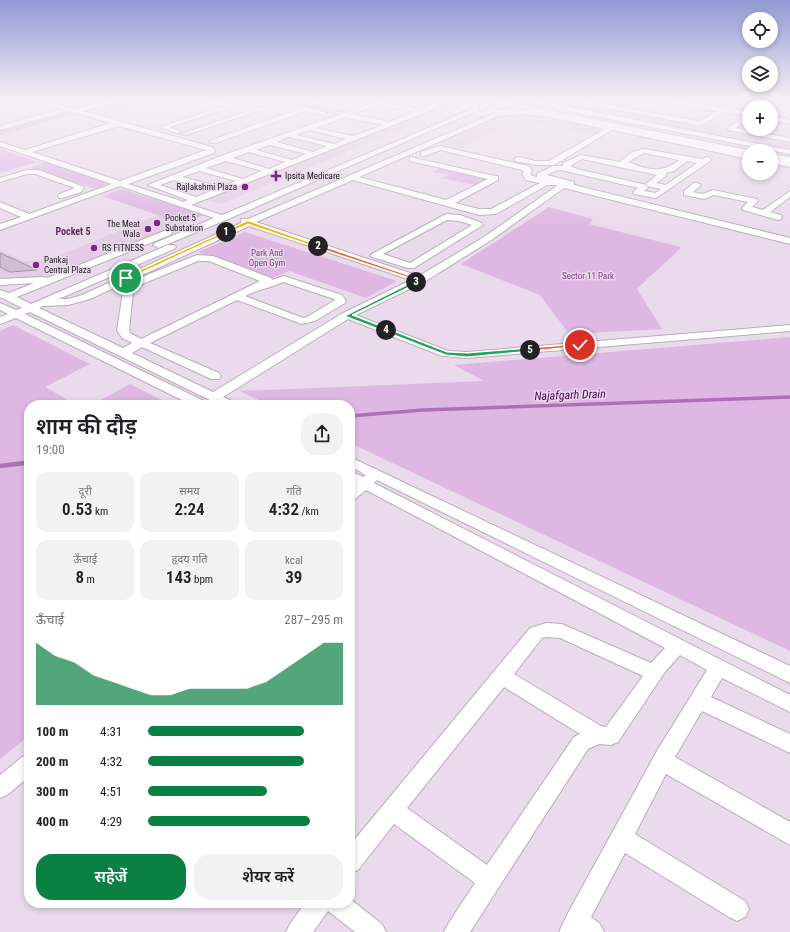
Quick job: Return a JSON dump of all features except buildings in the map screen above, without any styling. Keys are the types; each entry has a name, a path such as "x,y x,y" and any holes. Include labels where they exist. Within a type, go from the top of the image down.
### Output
{"main road":[{"path":"697,143 720,149 742,151"},
{"path":"725,143 742,147"},
{"path":"778,154 790,157"},
{"path":"778,158 790,160"}],"street":[{"path":"25,152 53,143"},
{"path":"0,227 211,151 209,149 189,143"},
{"path":"220,143 225,145"},
{"path":"196,200 152,185 265,143"},
{"path":"274,143 313,154"},
{"path":"324,143 335,146"},
{"path":"182,205 341,143"},
{"path":"192,400 13,309 4,295 54,279 381,143"},
{"path":"0,321 13,309 223,218 402,143"},
{"path":"43,303 411,143"},
{"path":"13,309 43,303 68,302 86,297 248,222 428,143"},
{"path":"451,143 544,164 551,163 585,143"},
{"path":"597,143 587,149 589,152 618,157 626,151"},
{"path":"677,143 720,149 742,155"},
{"path":"749,143 790,152"},
{"path":"758,143 790,149"},
{"path":"0,144 223,218"},
{"path":"393,169 437,148 450,150 525,168 528,170 526,174 529,178 790,241"},
{"path":"645,205 720,149"},
{"path":"248,150 292,162"},
{"path":"686,158 671,170 665,172 623,164 640,151 686,158 703,162"},
{"path":"666,188 650,184 642,185 567,167 566,165 581,157 585,157 679,179 697,185 687,193 704,203"},
{"path":"224,158 269,171"},
{"path":"413,159 495,178 446,204"},
{"path":"0,176 48,160"},
{"path":"778,162 790,165"},
{"path":"198,168 243,181"},
{"path":"637,192 644,187 561,168 556,168 540,176 623,197 629,197 637,192 656,196"},
{"path":"0,180 27,172 36,172 80,187 78,190 44,202"},
{"path":"365,181 379,175"},
{"path":"650,184 664,175"},
{"path":"173,177 220,190"},
{"path":"351,177 478,212 493,212 545,182 549,182"},
{"path":"213,397 347,316 420,280 487,239 563,185"},
{"path":"778,217 746,208 754,201 713,192 704,203 700,212 701,214 707,216 790,236"},
{"path":"764,213 790,193"},
{"path":"0,205 29,216"},
{"path":"16,211 30,207"},
{"path":"398,273 411,266 480,225 460,218 446,217 375,255 411,266"},
{"path":"237,218 420,280"},
{"path":"145,345 267,280 204,257 197,258 130,287 123,330 124,335 128,338 215,376"},
{"path":"0,282 54,279"},
{"path":"125,355 240,298 283,279 338,297 341,302 363,308"},
{"path":"240,298 302,321 311,320 341,302"},
{"path":"13,309 125,355 219,400"},
{"path":"347,316 446,354 467,355 790,328"},
{"path":"355,465 371,479 677,646 790,704"},
{"path":"355,477 371,479 790,675"},
{"path":"355,492 371,479"},
{"path":"355,856 536,633 546,630 562,631 655,673"},
{"path":"502,676 598,735 611,736 659,667 677,646"},
{"path":"580,928 621,838 662,761 719,667"},
{"path":"699,700 790,744"},
{"path":"456,932 581,743 598,735"},
{"path":"662,761 790,834"},
{"path":"0,788 24,768"},
{"path":"392,810 490,880"},
{"path":"621,838 737,909"},
{"path":"298,932 316,908"},
{"path":"343,908 374,932"}],"shaded area":[{"path":"343,143 367,143 221,204 203,199"},
{"path":"440,143 468,143 459,148"},
{"path":"746,143 790,143 790,152 778,150 778,144"},
{"path":"158,215 184,224 58,275 0,279 0,251 24,261 45,261"}],"green space":[{"path":"0,149 37,162 0,173"},
{"path":"46,162 108,183 96,189 31,168"},
{"path":"444,166 498,177 478,186 442,178 449,175 433,172"},
{"path":"122,189 204,215 184,224 102,196"},
{"name":"Sector 11 Park","path":"549,207 593,219 589,224 681,247 637,289 662,329 569,334 540,295 461,264"},
{"name":"Park And Open Gym","path":"245,232 397,281 366,298 289,271 270,279 198,252"},
{"path":"13,325 90,364 45,387 68,400 24,400 24,740 0,759 0,331"},
{"path":"790,337 790,651 355,445 355,400 259,400 240,391 484,381 454,365"},
{"path":"130,384 162,400 101,400"}],"waterway":[{"name":"Najafgarh Drain","path":"355,416 423,410 790,397"},
{"name":"Najafgarh Drain","path":"0,466 21,464"}],"place":[{"name":"Ipsita Medicare","path":"276,176"},
{"name":"Rajlakshmi Plaza","path":"245,187"},
{"name":"Pocket 5 Substation","path":"157,223"},
{"name":"The Meat Wala","path":"148,229"},
{"name":"RS FITNESS","path":"94,248"},
{"name":"Pankaj Central Plaza","path":"36,265"}],"district":[{"name":"Pocket 5","path":"73,231"}],"route":[{"path":"126,278 248,222 420,280 347,316 446,354 467,355 580,345"}]}
